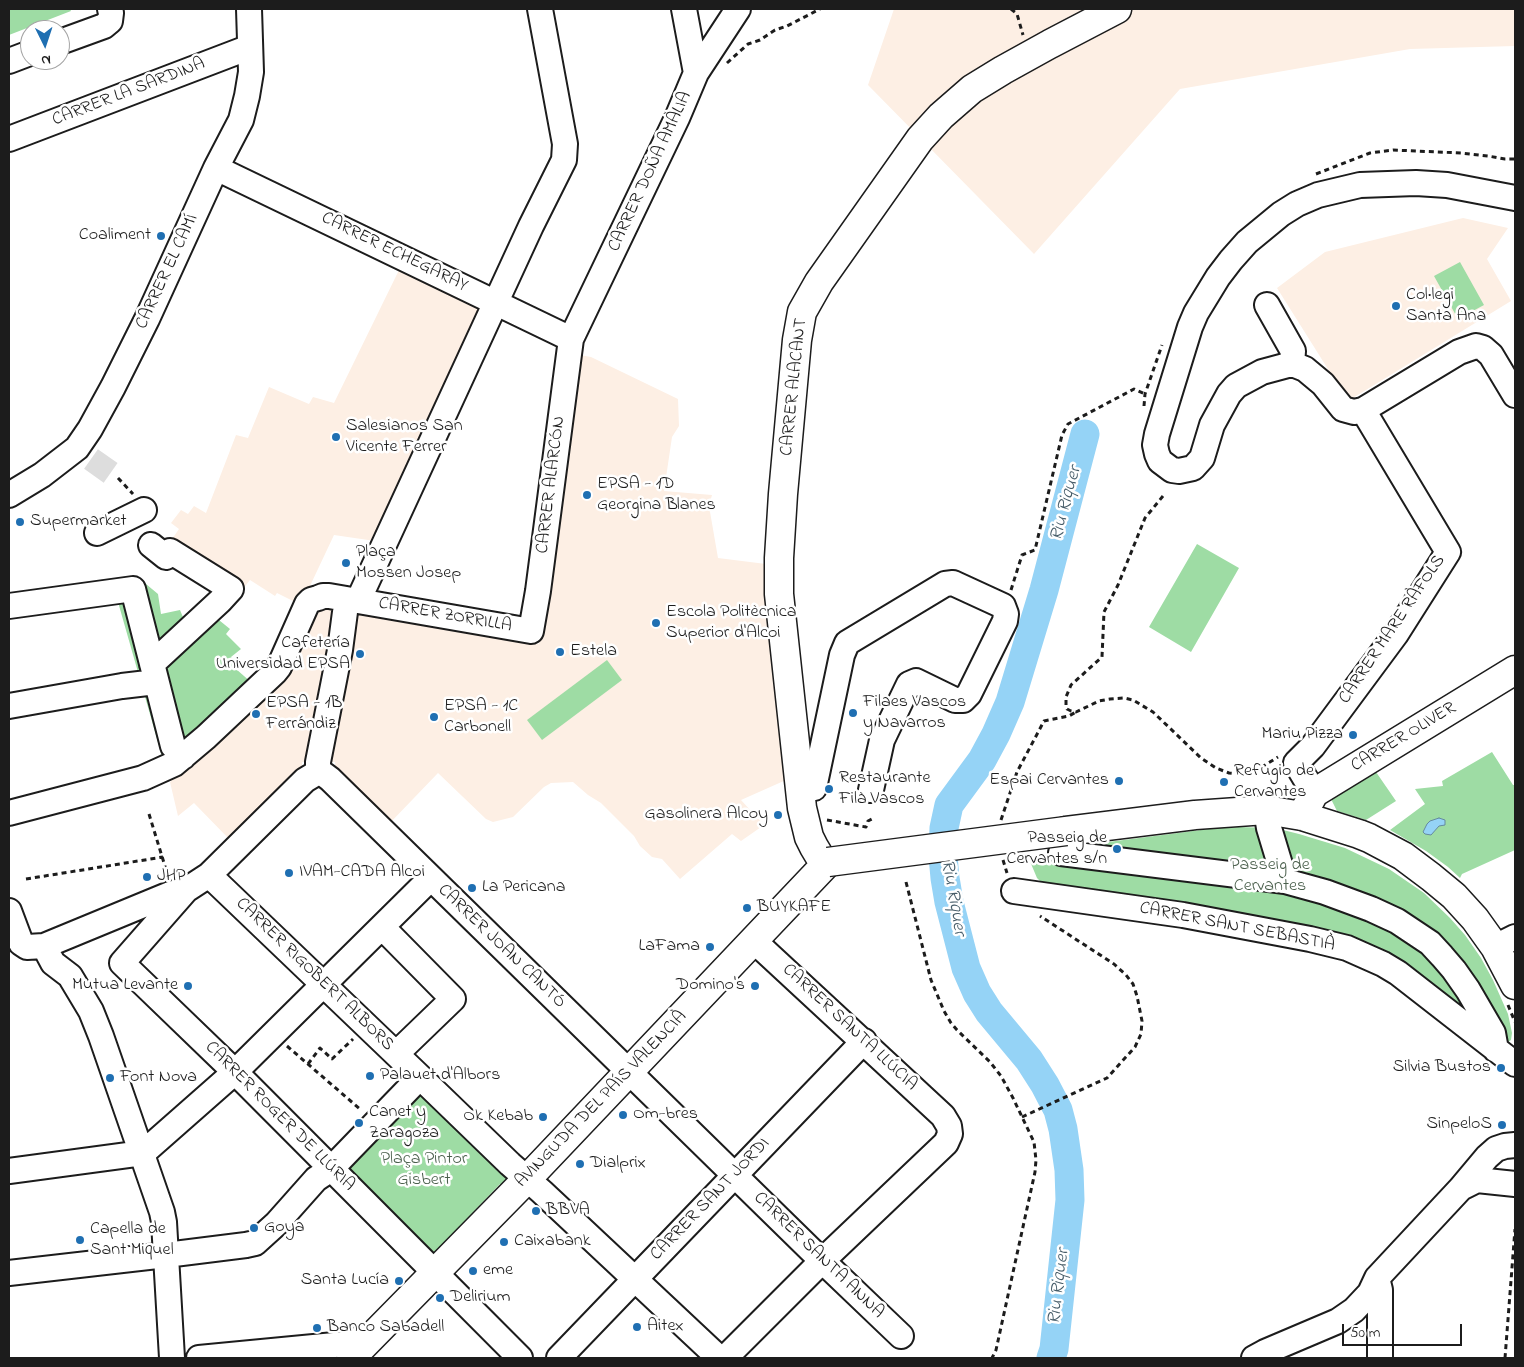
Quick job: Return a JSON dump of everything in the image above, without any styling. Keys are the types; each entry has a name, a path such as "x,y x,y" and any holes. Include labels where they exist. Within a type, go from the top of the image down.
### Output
{"main road":[{"name":"CARRER ALACANT","path":"823,845 806,824 798,778 780,608 779,558 797,340 802,312 820,282 928,129 941,116 972,89 1029,55 1117,9"},
{"name":"CARRER OLIVER","path":"1308,804 1515,670"},
{"path":"823,845 1064,842 1195,815 1266,810 1308,804 1403,856 1454,896 1475,919 1505,942 1515,985"},
{"name":"AVINGUDA DEL PAÍS VALENCIÀ","path":"351,1358 527,1179 806,884 823,845"}],"street":[{"path":"70,38 104,26 110,21 110,9"},
{"name":"CARRER EL CAMÍ","path":"9,495 42,475 84,454 90,429 147,319 216,168 235,132 244,106 251,72 249,9"},
{"path":"26,948 179,892 209,875 305,780 324,776 318,762 340,650 352,606 564,160 564,144 540,9"},
{"path":"684,9 696,73"},
{"name":"CARRER DOÑA AMÀLIA","path":"571,339 677,118 696,73 738,9"},
{"name":"CARRER LA SARDINA","path":"9,139 250,47"},
{"name":"CARRER ECHEGARAY","path":"216,168 571,339"},
{"path":"1515,198 1447,186 1416,183 1360,185 1318,195 1297,204 1281,214 1247,242 1231,260 1196,313 1190,326 1155,445 1160,461 1172,470 1193,468 1202,458 1212,425 1229,394 1236,386 1276,367 1292,365 1305,369 1324,384 1343,409 1354,412 1363,410 1459,352 1476,346 1483,348 1491,355 1515,395"},
{"path":"1267,305 1293,351 1292,365"},
{"name":"CARRER ALARCÓN","path":"531,631 538,592 571,339"},
{"name":"CARRER MARE RÀFOLS","path":"1296,763 1314,746 1396,634 1448,552 1363,410"},
{"path":"97,533 144,510"},
{"path":"9,706 142,679 231,589 170,551 166,558 152,545"},
{"path":"798,778 814,788 842,655 847,643 945,584 953,583 1003,606 1006,614 1005,621 969,694 964,700 955,700 916,681 909,684 882,740 871,790"},
{"path":"9,606 118,591 142,679 173,746 175,763"},
{"name":"CARRER ZORRILLA","path":"9,813 143,778 175,763 275,672 307,604 311,600 323,596 352,606 531,631"},
{"path":"1296,763 1308,804"},
{"name":"CARRER JOAN CANTÓ","path":"324,776 629,1071"},
{"path":"1266,810 1269,828 1285,881"},
{"path":"1064,842 1285,881 1325,892 1372,909 1397,921 1430,943 1454,970 1493,1033 1496,1050"},
{"name":"CARRER RIGOBERT ALBORS","path":"209,875 527,1179 719,1358"},
{"path":"9,1171 142,1153 235,1072 430,878"},
{"name":"CARRER SANT SEBASTIÀ","path":"1014,891 1184,915 1347,948 1398,973 1515,1064"},
{"name":"CARRER ROGER DE LLÚRIA","path":"179,892 122,962 235,1072 520,1358"},
{"path":"9,911 20,940 26,948 53,963 70,976 102,1036 163,1217 172,1358"},
{"path":"382,927 453,999 396,1054"},
{"name":"CARRER SANTA LLÚCIA","path":"754,940 943,1116 949,1126 950,1134 946,1143 822,1261"},
{"name":"CARRER SANT JORDI","path":"558,1358 864,1041"},
{"name":"CARRER SANTA ANNA","path":"629,1071 901,1336"},
{"path":"9,1273 255,1243 276,1224 316,1179 331,1169 420,1077"},
{"path":"1254,1358 1338,1321 1364,1300 1370,1293 1377,1278 1461,1188 1487,1157 1496,1149 1515,1145"},
{"path":"1461,1188 1478,1180 1515,1184"},
{"path":"725,1358 822,1261"},
{"path":"1377,1278 1380,1290 1380,1358"},
{"name":"AVINGUDA DEL PAÍS VALENCIÀ","path":"199,1358 345,1344 374,1334"},
{"path":"165,1358 176,1358"}],"path":[{"path":"726,64 748,44 760,40 775,30 820,9"},
{"path":"1011,9 1017,14 1029,55"},
{"path":"1003,606 1008,599 1022,555 1035,550 1062,435 1068,424 1134,389 1145,394"},
{"path":"1076,712 1067,709 1066,706 1069,688 1102,658 1104,612 1118,585 1145,518 1163,496"},
{"path":"1000,826 1017,772 1044,721 1069,716 1099,701 1124,698 1133,700 1154,712 1201,758 1216,768 1229,773 1241,774 1257,770 1290,749 1296,763"},
{"path":"149,814 163,857 179,892"},
{"path":"823,845 827,819 866,827 868,820 874,818"},
{"path":"1002,853 1003,863 1016,900 1114,964 1133,984 1142,1021 1141,1034 1135,1047 1107,1078 1022,1117"},
{"path":"26,879 163,857"},
{"path":"906,882 931,980 944,1011 957,1030 995,1068 1013,1098 1034,1142 1035,1172 996,1350 992,1358"},
{"path":"308,1064 320,1048 332,1059 353,1039"},
{"path":"286,1045 368,1116"},
{"path":"1506,1358 1515,1229"}],"shaded area":[{"path":"894,9 1515,9 1515,46 1410,49 1180,89 1034,254 868,85"},
{"name":"Col·legi Santa Ana","path":"1463,218 1508,228 1487,259 1511,301 1348,401 1277,288 1325,252"},
{"name":"Salesianos San Vicente Ferrer","path":"400,268 476,306 480,315 375,541 334,535 301,605 277,593 275,596 250,580 242,590 170,542 179,529 171,523 181,510 188,514 194,506 206,513 236,435 248,438 269,387 309,404 313,397 334,403"},
{"name":"Escola Politècnica Superior d'Alcoi","path":"580,355 591,357 678,399 679,426 672,437 664,491 712,495 709,506 718,558 766,564 786,780 741,800 764,825 741,841 732,834 680,879 662,859 652,857 640,846 634,836 601,803 573,782 551,783 544,787 513,817 493,822 486,819 438,773 389,824 335,771 335,762 302,762 302,771 231,841 194,803 178,816 170,782 249,704 318,607 539,644"}],"green space":[{"path":"9,9 70,9 71,11 48,20 20,20 20,31 9,35"},
{"path":"1460,262 1484,305 1458,319 1434,276"},
{"path":"1197,544 1239,568 1191,652 1149,627"},
{"path":"140,579 158,594 161,614 180,610 190,634 214,616 230,629 226,634 241,649 231,657 237,665 236,669 252,683 163,760 116,595 135,592"},
{"path":"607,660 622,680 542,740 527,720"},
{"path":"1492,752 1513,785 1515,785 1515,850 1462,874 1460,878 1426,851 1390,830 1425,804 1415,789 1443,786 1442,781"},
{"path":"1376,772 1396,801 1366,820 1337,811 1331,799"},
{"name":"Passeig de Cervantes","path":"1216,828 1275,828 1345,848 1389,869 1424,893 1465,935 1481,958 1508,1014 1512,1033 1511,1040 1505,1044 1406,970 1045,886 1037,878 1029,859 1060,858 1062,848"},
{"name":"Plaça Pintor Gisbert","path":"424,1095 511,1178 503,1188 500,1184 438,1249 441,1253 432,1257 351,1175 350,1164 413,1097"}],"water":[{"path":"1439,818 1445,820 1445,825 1439,826 1431,835 1423,832 1430,821"}],"waterway":[{"name":"Riu Riquer","path":"1051,1358 1054,1349 1070,1200 1069,1170 1063,1129 1058,1110 1045,1085 1029,1060 989,1012 977,993 966,968 949,902 945,878 943,856 944,828 949,805 982,760 1010,702 1044,590 1085,434"}],"tunnel":[{"path":"91,459 118,478"}],"place":[{"name":"Coaliment","path":"161,236"},
{"name":"Col·legi Santa Ana","path":"1396,306"},
{"name":"Salesianos San Vicente Ferrer","path":"336,437"},
{"name":"EPSA - 1D Georgina Blanes","path":"587,495"},
{"name":"Supermarket","path":"20,522"},
{"name":"Plaça Mossen Josep","path":"346,563"},
{"name":"Escola Politècnica Superior d'Alcoi","path":"656,623"},
{"name":"Estela","path":"560,652"},
{"name":"Cafetería Universidad EPSA","path":"360,654"},
{"name":"Filaes Vascos y Navarros","path":"853,713"},
{"name":"EPSA - 1B Ferrándiz","path":"256,714"},
{"name":"EPSA - 1C Carbonell","path":"434,717"},
{"name":"Mariu Pizza","path":"1353,735"},
{"name":"Espai Cervantes","path":"1119,781"},
{"name":"Refugio de Cervantes","path":"1224,782"},
{"name":"Restaurante Filà Vascos","path":"829,789"},
{"name":"Gasolinera Alcoy","path":"778,815"},
{"name":"Passeig de Cervantes s/n","path":"1117,849"},
{"name":"IVAM-CADA Alcoi","path":"289,873"},
{"name":"JHP","path":"147,877"},
{"name":"La Pericana","path":"472,888"},
{"name":"BUYKAFE","path":"747,908"},
{"name":"LaFama","path":"710,947"},
{"name":"Mutua Levante","path":"188,986"},
{"name":"Domino's","path":"755,986"},
{"name":"Silvia Bustos","path":"1501,1068"},
{"name":"Palauet d'Albors","path":"370,1076"},
{"name":"Font Nova","path":"110,1078"},
{"name":"Om-bres","path":"623,1115"},
{"name":"Ok Kebab","path":"543,1117"},
{"name":"Canet y Zaragoza","path":"359,1123"},
{"name":"SinpeloS","path":"1502,1125"},
{"name":"Dialprix","path":"580,1164"},
{"name":"BBVA","path":"536,1211"},
{"name":"Goya","path":"254,1228"},
{"name":"Capella de Sant Miquel","path":"80,1240"},
{"name":"Caixabank","path":"504,1242"},
{"name":"eme","path":"473,1271"},
{"name":"Santa Lucía","path":"399,1281"},
{"name":"Delirium","path":"440,1298"},
{"name":"Aitex","path":"637,1327"},
{"name":"Banco Sabadell","path":"317,1328"}]}
